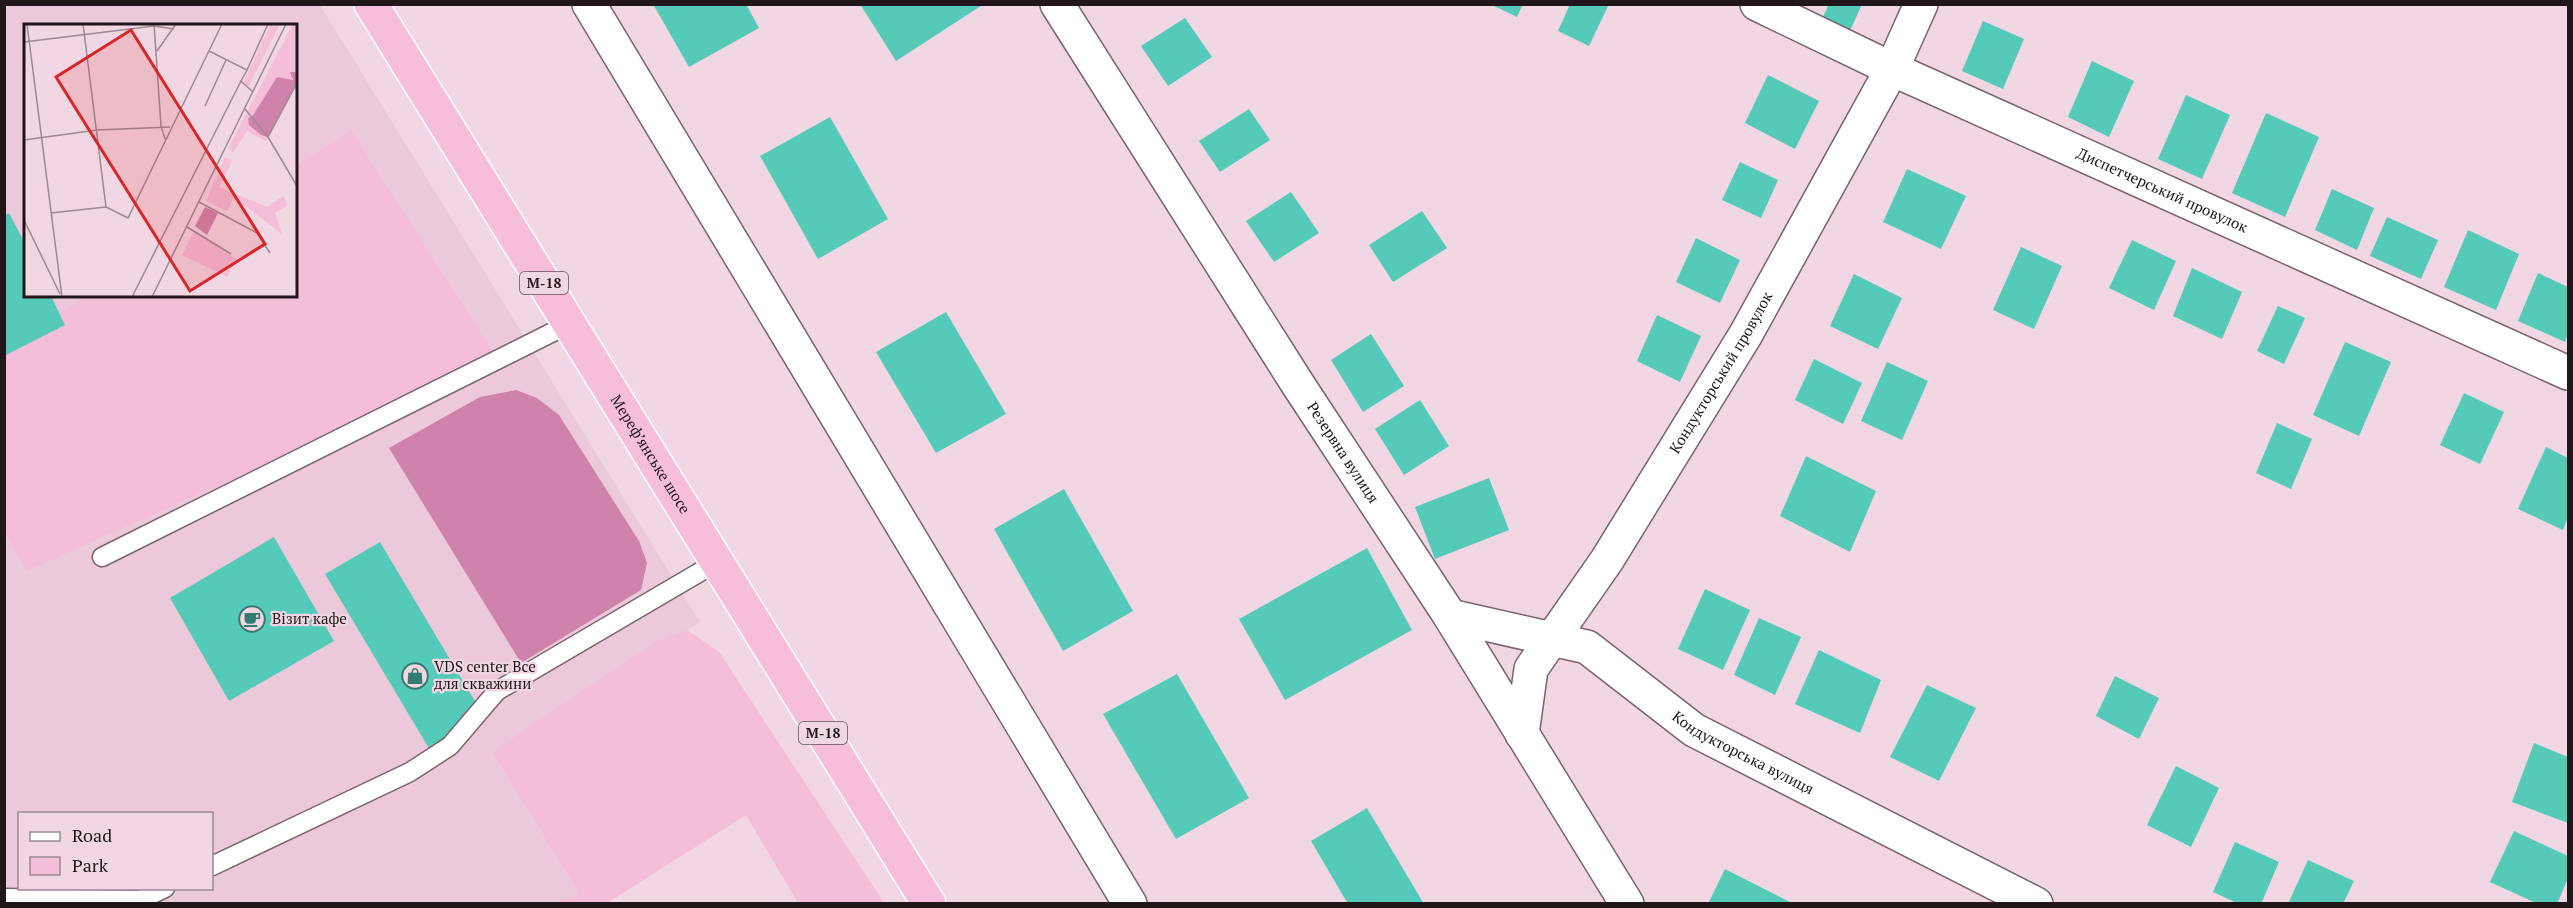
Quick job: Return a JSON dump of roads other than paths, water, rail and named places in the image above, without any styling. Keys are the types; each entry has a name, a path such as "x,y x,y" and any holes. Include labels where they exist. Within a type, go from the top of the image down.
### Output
{"highway":[{"name":"Мереф’янське шосе","path":"371,4 929,903"}],"street":[{"path":"589,4 1130,903"},
{"name":"Резервна вулиця","path":"1057,4 1297,383 1450,616 1628,903"},
{"name":"Диспетчерський провулок","path":"1757,4 1892,69 2568,374"},
{"name":"Кондукторський провулок","path":"1522,734 1531,669 1607,560 1746,334 1892,69 1921,4"},
{"name":"Кондукторська вулиця","path":"1450,616 1587,647 1694,730 2036,903"}],"lane":[{"path":"102,557 569,324"},
{"path":"213,866 410,772 450,746 497,691 717,562"},
{"path":"4,898 140,900 161,890"}],"place":[{"name":"Візит кафе","path":"252,619"},
{"name":"VDS center Все для скважини","path":"415,676"}]}
